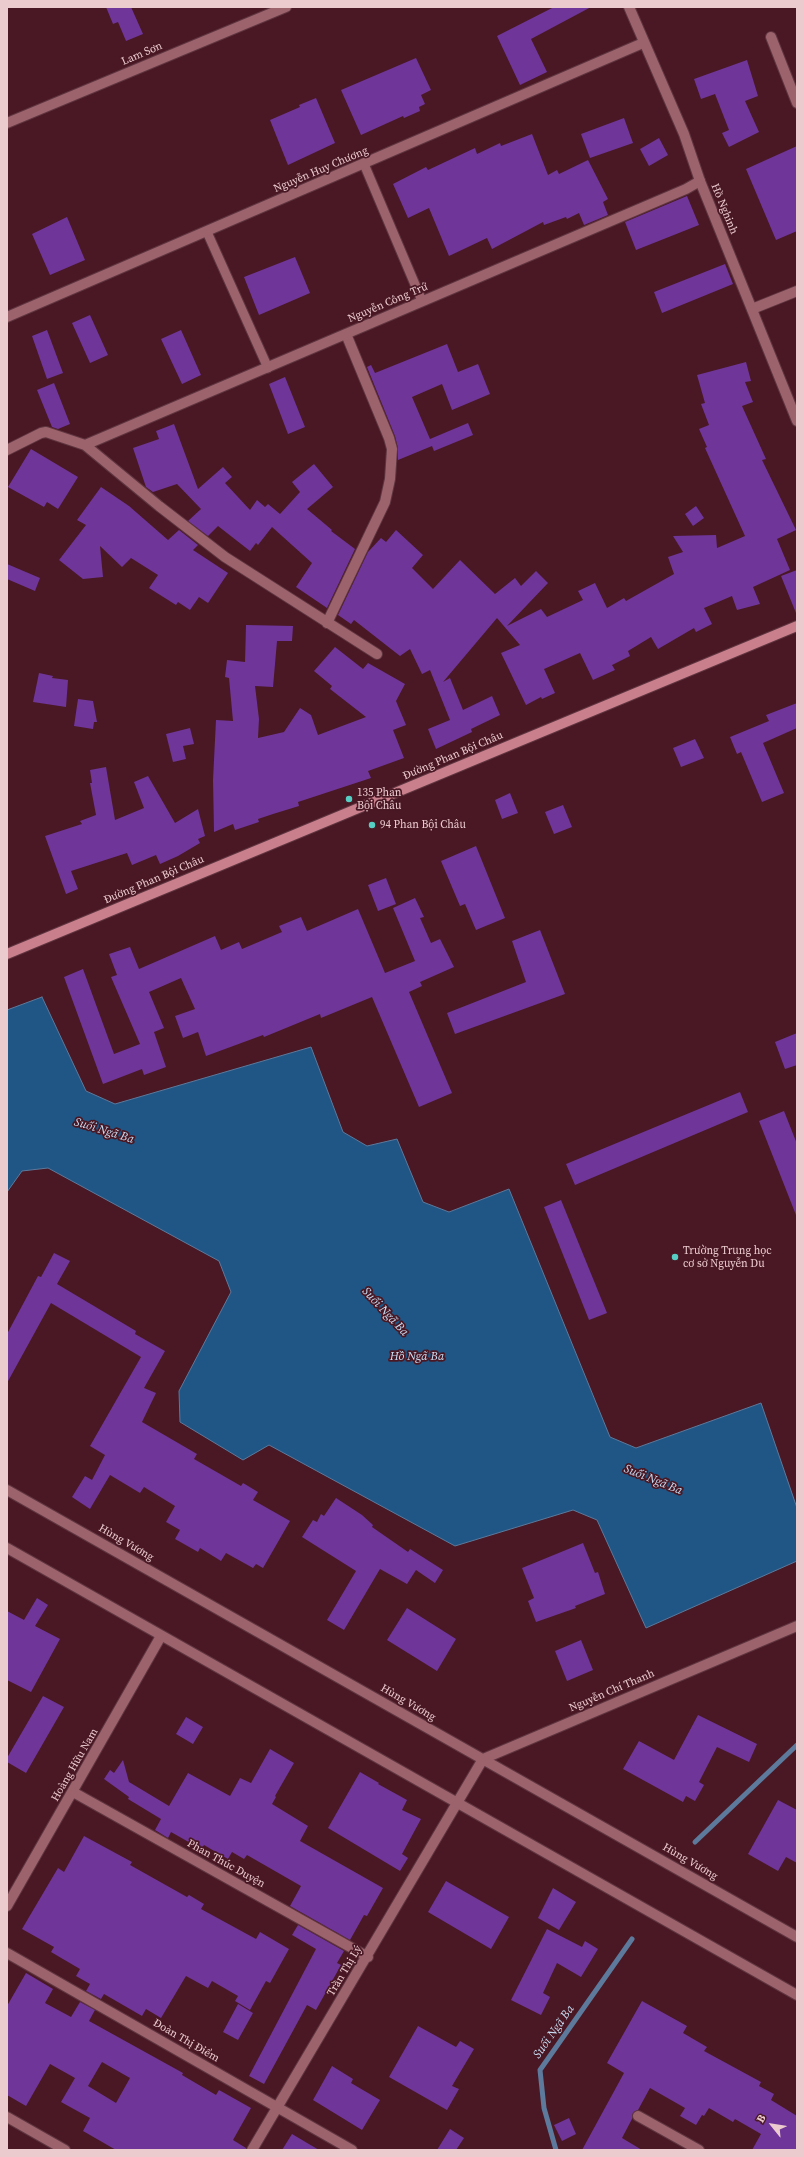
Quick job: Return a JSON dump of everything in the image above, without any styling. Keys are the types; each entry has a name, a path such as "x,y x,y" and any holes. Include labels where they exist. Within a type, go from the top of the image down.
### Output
{"main road":[{"name":"Đường Phan Bội Châu","path":"7,954 797,626"}],"street":[{"name":"Hồ Nghinh","path":"629,7 643,43 684,134 700,181 797,421"},
{"name":"Lam Sơn","path":"7,123 279,8"},
{"path":"771,36 797,103"},
{"name":"Nguyễn Huy Chương","path":"7,317 643,43"},
{"name":"Nguyễn Công Trứ","path":"85,445 686,189 700,181"},
{"path":"752,310 797,291"},
{"path":"327,623 385,502 390,480 392,450 389,438 346,334"},
{"path":"7,450 46,432 85,445 159,506 225,556 376,654"},
{"name":"Hùng Vương","path":"7,1490 797,1937"},
{"path":"7,1548 797,1994"},
{"name":"Nguyễn Chí Thanh","path":"483,1759 797,1626"},
{"name":"Hoàng Hữu Nam","path":"7,1906 161,1636"},
{"path":"457,1803 483,1759"},
{"name":"Phan Thúc Duyện","path":"73,1792 368,1957"},
{"name":"Trần Thị Lý","path":"252,2150 368,1957 457,1803"},
{"name":"Đoàn Thị Điểm","path":"7,1953 352,2150"},
{"path":"638,2116 699,2150"},
{"path":"7,2117 65,2150"}],"lane":[{"path":"364,164 422,301"},
{"path":"207,232 268,368"}],"water":[{"name":"Hồ Ngã Ba","path":"42,997 86,1091 115,1104 311,1047 343,1132 367,1146 397,1139 423,1202 449,1212 509,1189 610,1437 636,1448 761,1403 797,1508 797,1561 646,1628 597,1520 573,1510 455,1546 269,1445 243,1460 180,1422 179,1391 231,1292 219,1261 48,1168 22,1171 7,1192 7,1010"}],"building":[{"path":"106,7 131,7 143,34 126,41 118,22 113,24"},
{"path":"554,7 591,7 531,39 547,72 520,85 497,36"},
{"path":"416,58 431,90 421,95 425,104 419,107 420,111 404,118 403,116 361,135 341,90"},
{"path":"747,60 758,96 745,101 759,132 729,147 722,133 729,130 715,94 701,99 694,79"},
{"path":"316,98 335,143 288,165 270,120 300,107 299,105"},
{"path":"624,118 633,143 590,158 581,134"},
{"path":"532,134 548,175 557,170 559,174 588,160 608,199 603,202 608,215 584,225 579,213 567,219 566,217 544,225 543,222 492,249 487,238 449,256 429,208 408,218 393,184 426,167 428,170 475,148 477,154 500,143 501,146"},
{"path":"659,138 668,155 649,166 640,149"},
{"path":"797,146 797,231 776,240 746,169"},
{"path":"687,196 699,225 636,250 625,222"},
{"path":"67,217 85,260 50,275 32,234"},
{"path":"295,257 310,293 259,315 244,277"},
{"path":"725,264 733,284 662,313 654,292"},
{"path":"90,315 108,355 90,363 72,323"},
{"path":"47,330 63,373 47,379 32,336"},
{"path":"181,330 201,375 182,384 161,339"},
{"path":"447,344 458,372 478,364 490,394 452,410 442,384 412,397 430,439 468,423 473,435 434,451 432,446 398,460 398,448 395,436 367,367 371,365 375,373"},
{"path":"746,362 751,381 745,382 753,402 742,406 766,459 762,460 796,530 777,539 790,570 753,587 760,604 737,610 732,596 704,608 712,624 696,632 694,628 658,649 651,637 628,651 630,656 612,665 615,670 593,680 580,653 544,669 555,693 542,699 541,697 526,705 501,653 520,645 497,618 443,682 450,678 463,710 492,696 500,715 471,729 472,732 436,749 428,729 450,720 430,670 422,674 410,649 400,656 354,620 351,624 338,615 368,552 381,538 386,542 396,530 423,555 412,568 433,589 460,560 495,594 515,578 521,586 536,571 548,583 507,626 541,609 547,617 583,600 578,591 595,583 607,608 624,598 626,601 674,574 668,557 683,552 673,536 716,535 717,548 745,536 705,448 707,447 699,429 709,425 701,404 705,403 697,375"},
{"path":"285,377 305,427 288,434 269,384"},
{"path":"54,383 70,424 58,429 52,427 37,390"},
{"path":"174,424 198,489 223,467 232,477 225,483 250,510 257,500 265,507 268,504 280,514 300,492 292,482 314,464 333,487 307,509 332,530 331,531 355,549 327,608 296,587 312,563 272,527 258,545 256,543 250,551 218,526 208,536 188,521 201,509 177,484 153,492 146,487 133,448 159,439 156,431"},
{"path":"31,449 78,477 58,509 47,502 44,507 8,487"},
{"path":"101,487 129,506 168,540 179,530 198,545 193,550 228,573 208,603 199,597 190,610 178,602 176,605 149,588 158,575 131,558 122,567 100,546 103,577 83,579 59,560 86,525 77,520"},
{"path":"696,506 704,518 693,526 685,514"},
{"path":"7,564 40,578 35,591 7,579"},
{"path":"797,570 797,613 796,613 781,576"},
{"path":"246,625 293,626 292,641 277,641 273,687 255,686 259,719 258,738 284,732 300,708 311,715 318,735 366,717 330,689 332,686 314,671 335,647 363,669 368,663 405,684 396,701 406,725 393,730 404,758 368,771 371,778 298,802 299,806 258,819 259,822 235,830 233,824 214,832 213,780 216,720 233,721 229,678 225,677 227,660 245,662"},
{"path":"39,673 53,676 52,678 68,680 66,707 33,702"},
{"path":"78,699 93,701 97,722 94,722 93,729 74,726"},
{"path":"797,703 797,728 763,743 784,793 762,802 741,752 737,754 730,737 769,721 766,715"},
{"path":"190,728 194,744 183,746 186,759 173,762 166,734"},
{"path":"695,739 704,758 681,767 673,748"},
{"path":"106,767 115,820 144,808 134,782 148,776 175,823 198,809 205,836 198,839 200,843 178,856 160,864 156,855 132,865 127,853 71,871 78,889 66,894 45,836 82,824 80,821 96,815 90,783 92,783 90,770"},
{"path":"510,793 518,813 502,819 495,800"},
{"path":"563,805 572,827 554,834 545,812"},
{"path":"476,846 505,918 476,930 465,904 460,906 441,861"},
{"path":"386,878 396,904 378,911 368,885"},
{"path":"415,898 424,917 420,918 431,943 440,939 454,967 420,982 422,986 409,992 452,1093 419,1107 372,997 321,1018 320,1014 264,1037 263,1035 206,1056 198,1032 183,1038 175,1016 195,1009 181,978 149,992 164,1028 154,1032 166,1067 144,1075 142,1069 103,1084 64,977 83,969 114,1054 140,1044 111,977 117,975 109,954 130,947 139,969 215,936 221,950 239,942 242,949 282,932 279,926 301,917 307,931 358,909 385,973 415,961 393,908"},
{"path":"540,930 565,994 455,1034 447,1013 526,982 512,941"},
{"path":"797,1033 797,1065 785,1069 775,1042"},
{"path":"740,1092 748,1112 575,1185 566,1164"},
{"path":"784,1111 797,1144 796,1215 759,1121"},
{"path":"561,1200 607,1313 589,1320 544,1207"},
{"path":"54,1253 70,1261 57,1284 136,1331 135,1334 165,1351 144,1388 156,1393 142,1422 197,1454 194,1459 241,1486 243,1483 258,1492 253,1500 290,1521 263,1568 256,1564 253,1568 226,1553 221,1561 200,1548 198,1552 175,1539 180,1530 166,1522 175,1506 144,1487 140,1493 110,1475 90,1509 72,1497 85,1476 92,1480 105,1455 90,1446 141,1357 51,1303 7,1383 7,1334 38,1276 41,1277"},
{"path":"336,1498 362,1515 373,1525 372,1527 408,1552 410,1549 443,1570 435,1583 416,1570 407,1584 380,1569 344,1630 327,1620 356,1571 302,1537 313,1520 317,1522 321,1514 324,1516"},
{"path":"583,1543 595,1573 598,1572 605,1594 575,1606 576,1608 536,1622 528,1601 534,1598 522,1568"},
{"path":"37,1598 48,1605 35,1626 60,1639 31,1692 7,1680 7,1611 24,1620"},
{"path":"407,1608 456,1639 437,1671 387,1640"},
{"path":"581,1640 593,1670 567,1681 555,1651"},
{"path":"43,1696 64,1707 26,1773 7,1762 7,1758"},
{"path":"698,1715 757,1744 749,1762 717,1747 699,1782 704,1785 695,1801 686,1796 683,1802 623,1769 639,1741 674,1760"},
{"path":"186,1717 203,1727 193,1744 176,1734"},
{"path":"270,1749 294,1763 272,1804 308,1826 300,1841 383,1888 367,1916 364,1915 350,1940 290,1906 301,1886 247,1855 244,1859 232,1852 228,1859 204,1845 201,1849 171,1832 168,1838 155,1830 161,1819 128,1799 129,1797 104,1779 110,1770 114,1773 123,1760 129,1782 169,1806 188,1773 230,1796 240,1778 251,1783"},
{"path":"360,1772 407,1800 402,1810 421,1819 402,1854 408,1858 400,1871 328,1828"},
{"path":"778,1800 797,1810 797,1863 786,1857 778,1871 748,1854"},
{"path":"84,1836 132,1862 130,1865 187,1897 189,1895 204,1904 201,1909 256,1939 260,1932 289,1949 270,1983 266,1981 250,2010 235,2001 238,1996 212,1981 208,1988 186,1976 161,2018 146,2009 142,2016 104,1994 101,1999 86,1991 90,1984 76,1976 80,1969 51,1952 54,1947 22,1929 58,1868 64,1872"},
{"path":"446,1881 509,1917 491,1949 428,1912"},
{"path":"553,1888 576,1902 559,1930 538,1918"},
{"path":"298,1925 344,1951 337,1963 341,1965 316,2010 307,2005 264,2084 249,2076 316,1949 292,1935"},
{"path":"547,1929 582,1947 585,1941 598,1949 581,1977 557,1963 543,1993 550,1997 541,2015 511,2000"},
{"path":"26,1973 53,1989 45,2003 71,2017 80,2002 95,2010 89,2021 183,2073 182,2075 216,2095 219,2090 251,2108 233,2140 246,2148 246,2150 116,2150 83,2131 90,2118 61,2102 75,2078 50,2064 26,2106 7,2095 7,2006","holes":["102,2062 130,2078 116,2103 88,2086"]},
{"path":"642,2001 687,2026 683,2033 707,2047 704,2051 761,2082 759,2086 774,2094 771,2100 797,2116 797,2150 752,2150 761,2134 735,2119 733,2122 709,2108 704,2116 702,2115 696,2125 680,2116 685,2108 650,2088 638,2110 633,2113 632,2119 622,2138 642,2150 582,2150 624,2073 607,2063"},
{"path":"238,2004 253,2013 238,2040 223,2032"},
{"path":"418,2026 456,2047 460,2041 474,2049 452,2086 459,2089 447,2110 389,2077"},
{"path":"332,2066 353,2079 351,2083 380,2100 362,2130 313,2100"},
{"path":"569,2118 576,2134 562,2141 554,2125"},
{"path":"450,2129 464,2138 456,2150 437,2150"},
{"path":"292,2134 319,2150 282,2150"}],"waterway":[{"name":"Suối Ngã Ba","path":"695,1842 797,1745"},
{"name":"Suối Ngã Ba","path":"556,2150 544,2108 540,2070 632,1939"}],"place":[{"name":"135 Phan Bội Châu","path":"349,799"},
{"name":"94 Phan Bội Châu","path":"372,825"},
{"name":"Trường Trung học cơ sở Nguyễn Du","path":"675,1257"}]}
